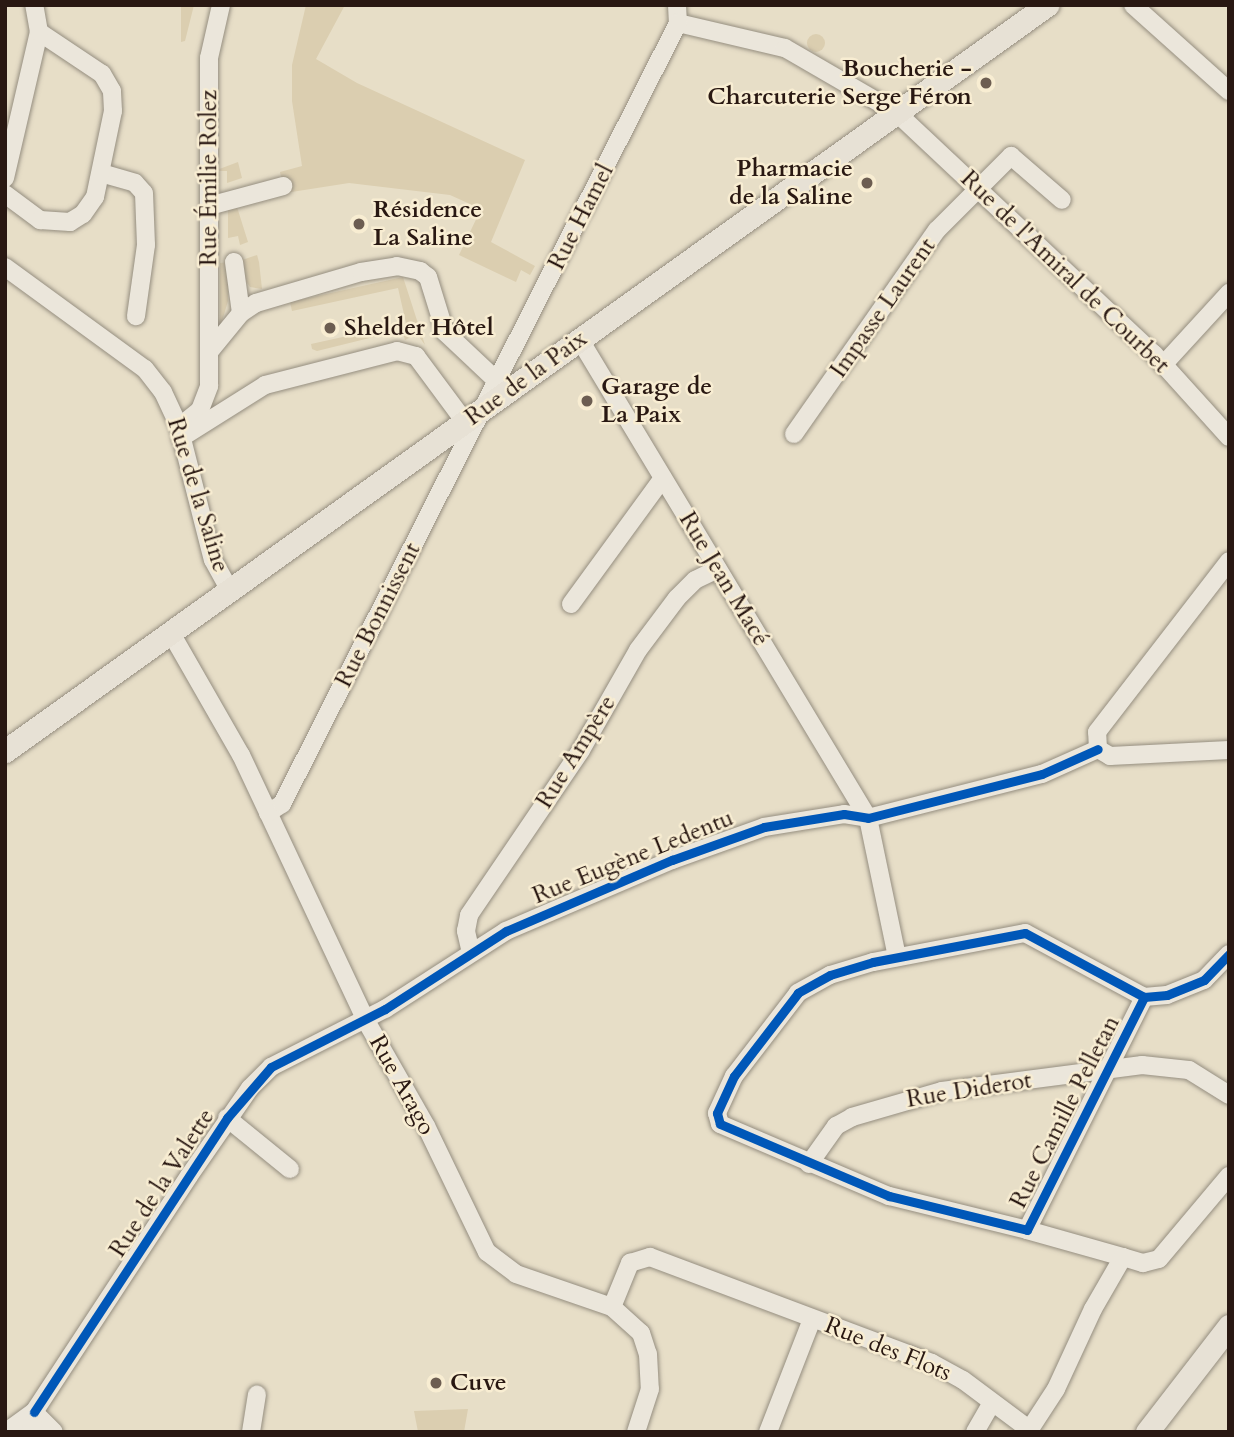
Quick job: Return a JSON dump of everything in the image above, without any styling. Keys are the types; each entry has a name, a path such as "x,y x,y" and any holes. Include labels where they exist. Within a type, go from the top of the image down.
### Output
{"main road":[{"name":"Rue de la Paix","path":"5,751 1047,5"},
{"path":"1147,1432 1229,1326"}],"street":[{"path":"5,178 39,32 34,5"},
{"name":"Rue Émilie Rolez","path":"180,433 207,398 209,58 221,5"},
{"path":"1133,5 1229,91"},
{"name":"Rue de l'Amiral de Courbet","path":"678,14 785,48 897,113 1163,365 1229,437"},
{"name":"Rue Hamel","path":"473,416 497,381 678,14"},
{"path":"5,194 33,218 70,222 90,206 100,173 113,111 112,91 102,74 39,32"},
{"name":"Impasse Laurent","path":"794,434 937,230 1011,156 1062,200"},
{"path":"100,173 135,183 144,193 146,245 136,316"},
{"path":"209,206 283,186"},
{"path":"209,256 234,257 241,313"},
{"name":"Rue de la Saline","path":"5,267 145,369 169,402 180,433 213,560 230,591"},
{"path":"209,352 241,313 272,296 360,272 409,267 420,271 434,286 445,332 497,381"},
{"path":"1163,365 1229,293"},
{"name":"Rue Jean Macé","path":"580,340 868,818 897,957"},
{"path":"180,433 265,385 404,351 420,361 473,416"},
{"name":"Rue Bonnissent","path":"268,813 282,804 473,416"},
{"path":"571,604 663,478"},
{"path":"1229,561 1097,732 1098,749 1110,756 1229,750"},
{"name":"Rue Ampère","path":"471,953 466,931 469,915 581,750 638,650 677,597 695,580 718,569"},
{"name":"Rue Arago","path":"170,633 241,755 365,1019 426,1126 487,1252 516,1274 612,1307 641,1333 648,1354 650,1390 636,1432"},
{"name":"Rue Eugène Ledentu","path":"365,1019 526,921 741,833 831,815 868,818 1042,774 1098,749"},
{"path":"897,957 1025,933 1050,942 1144,996"},
{"name":"Rue Camille Pelletan","path":"1027,1230 1144,996 1179,992 1204,980 1229,954"},
{"name":"Rue Camille Pelletan","path":"897,957 830,975 797,993 734,1076 719,1102 720,1124 889,1196 1027,1230 1143,1263 1159,1259 1229,1176"},
{"name":"Rue de la Valette","path":"34,1412 227,1118 271,1067 365,1019"},
{"name":"Rue Diderot","path":"809,1164 836,1126 881,1105 942,1091 1142,1065 1189,1070 1229,1095"},
{"path":"227,1118 290,1169"},
{"name":"Rue des Flots","path":"612,1307 630,1263 650,1256 932,1363 1029,1431"},
{"path":"1029,1431 1123,1257"},
{"path":"768,1432 813,1319"},
{"path":"251,1432 257,1394"},
{"path":"975,1432 992,1404"},
{"path":"6,1432 34,1412"},
{"path":"31,1432 34,1412"},
{"path":"34,1412 54,1432"}],"shaded area":[{"path":"181,5 194,5 185,41 181,42"},
{"path":"306,5 345,5 316,59 357,83 525,160 491,242 535,266 530,275 521,270 516,282 459,255 481,209 450,195 349,183 285,193 280,172 302,166 292,101 292,65"},
{"path":"816,34 822,37 825,43 822,49 816,52 810,49 807,43 810,37"},
{"path":"238,162 242,178 227,183 227,171 214,171"},
{"path":"237,207 248,242 240,245 238,236 228,238 228,209"},
{"path":"257,255 262,289 250,287 243,277 242,260"},
{"path":"228,262 228,301 220,328 220,263"},
{"path":"403,277 425,345 417,334 405,340 402,330 317,351 312,349 311,344 406,323 398,288 292,311 290,302"},
{"path":"468,1409 464,1432 418,1432 414,1411"}],"cycle path":[{"path":"34,1412 227,1118 271,1067 385,1009 506,931 672,860 764,827 844,814 868,818 1042,774 1098,749"},
{"path":"1144,997 1025,933 873,962 830,975 798,993 734,1076 717,1113 720,1124 889,1196 1027,1230 1144,997 1167,995 1204,980 1229,954"}],"place":[{"name":"Boucherie - Charcuterie Serge Féron","path":"986,83"},
{"name":"Pharmacie de la Saline","path":"867,183"},
{"name":"Résidence La Saline","path":"359,224"},
{"name":"Shelder Hôtel","path":"330,328"},
{"name":"Garage de La Paix","path":"587,401"},
{"name":"Cuve","path":"436,1383"}]}
